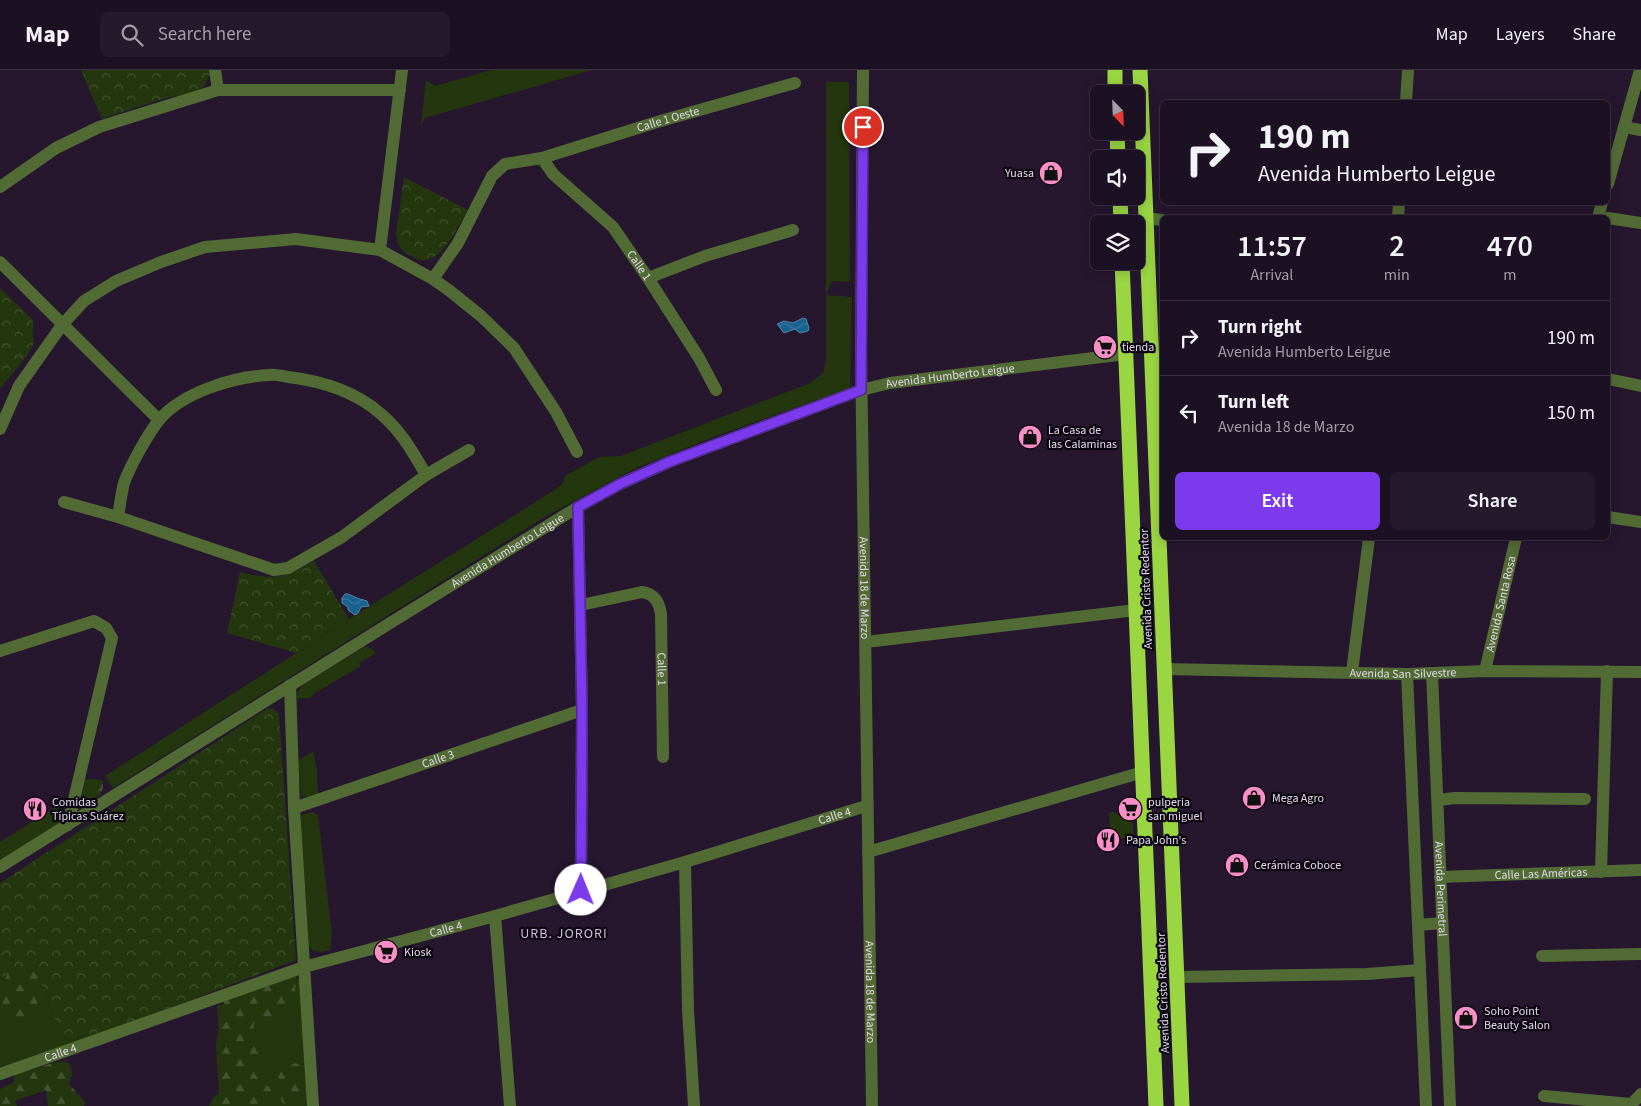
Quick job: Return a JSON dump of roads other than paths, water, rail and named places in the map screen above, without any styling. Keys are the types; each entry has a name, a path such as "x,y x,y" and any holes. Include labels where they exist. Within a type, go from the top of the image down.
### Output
{"highway":[{"path":"1114,70 1115,85"},
{"name":"Avenida Cristo Redentor","path":"1140,70 1160,481"},
{"name":"Avenida Cristo Redentor","path":"1122,270 1156,1106"},
{"name":"Avenida Cristo Redentor","path":"1162,540 1182,1106"}],"street":[{"path":"215,70 218,90"},
{"path":"380,250 402,70"},
{"name":"Avenida 18 de Marzo","path":"863,70 861,390 872,1106"},
{"path":"1406,100 1408,70"},
{"path":"1610,177 1640,70"},
{"name":"Calle 1 Oeste","path":"433,278 458,243 492,176 505,164 542,158 656,122 794,83"},
{"path":"0,187 56,148 100,127 218,90 400,90"},
{"path":"1624,127 1641,130"},
{"name":"Calle 1","path":"542,158 554,174 613,227 699,358 716,390"},
{"path":"1146,218 1160,220"},
{"path":"1610,218 1641,223"},
{"path":"648,278 705,256 793,230"},
{"path":"0,429 19,386 62,325 84,301 116,281 160,262 205,247 296,239 380,250 433,278 481,316 514,348 556,412 577,452"},
{"path":"0,262 159,420"},
{"name":"Avenida Humberto Leigue","path":"0,867 578,507 620,484 669,462 861,390 890,383 1126,354"},
{"path":"118,517 124,483 141,449 159,420 178,404 205,389 270,374 334,386 360,398 381,414 403,436 426,474"},
{"path":"1610,379 1641,386"},
{"path":"64,502 118,517 274,570 288,568 342,537 426,474 469,450"},
{"path":"578,507 582,710 581,890"},
{"path":"1610,517 1641,522"},
{"path":"1352,672 1369,540"},
{"name":"Avenida Santa Rosa","path":"1485,671 1516,540"},
{"name":"Calle 1","path":"581,605 642,592 650,593 659,603 661,614 663,757"},
{"path":"866,642 1136,610"},
{"path":"0,651 94,621 106,628 112,638 68,825"},
{"name":"Avenida San Silvestre","path":"1165,669 1407,674 1485,671 1641,672"},
{"path":"1601,872 1607,672"},
{"name":"Avenida Perimetral","path":"1432,673 1450,1106"},
{"name":"Avenida Perimetral","path":"1407,674 1426,1106"},
{"path":"290,686 294,808 313,1106"},
{"name":"Calle 3","path":"294,808 582,710"},
{"path":"868,852 1143,772"},
{"path":"1438,800 1455,798 1585,799"},
{"name":"Calle 4","path":"0,1074 304,967 686,862 866,806"},
{"path":"686,862 688,1010 694,1106"},
{"name":"Calle Las Américas","path":"1440,877 1641,870"},
{"path":"495,916 510,1106"},
{"path":"1418,925 1442,923"},
{"path":"1542,956 1641,954"},
{"path":"1178,977 1367,974 1420,970"},
{"path":"1544,1096 1631,1105 1641,1094"}],"water":[{"path":"803,318 806,319 809,328 808,331 800,333 795,329 784,333 777,324 784,321 793,323"},
{"path":"345,594 367,601 369,606 361,607 355,615 342,603 342,598"}],"place":[{"name":"Yuasa","path":"1051,173"},
{"name":"tienda","path":"1105,347"},
{"name":"La Casa de las Calaminas","path":"1030,437"},
{"name":"Mega Agro","path":"1254,798"},
{"name":"Comidas Típicas Suárez","path":"35,809"},
{"name":"pulperia san miguel","path":"1130,809"},
{"name":"Papa John's","path":"1108,840"},
{"name":"Cerámica Coboce","path":"1237,865"},
{"name":"Kiosk","path":"386,952"},
{"name":"Soho Point Beauty Salon","path":"1466,1018"}],"district":[{"name":"URB. JORORI","path":"564,933"}]}
